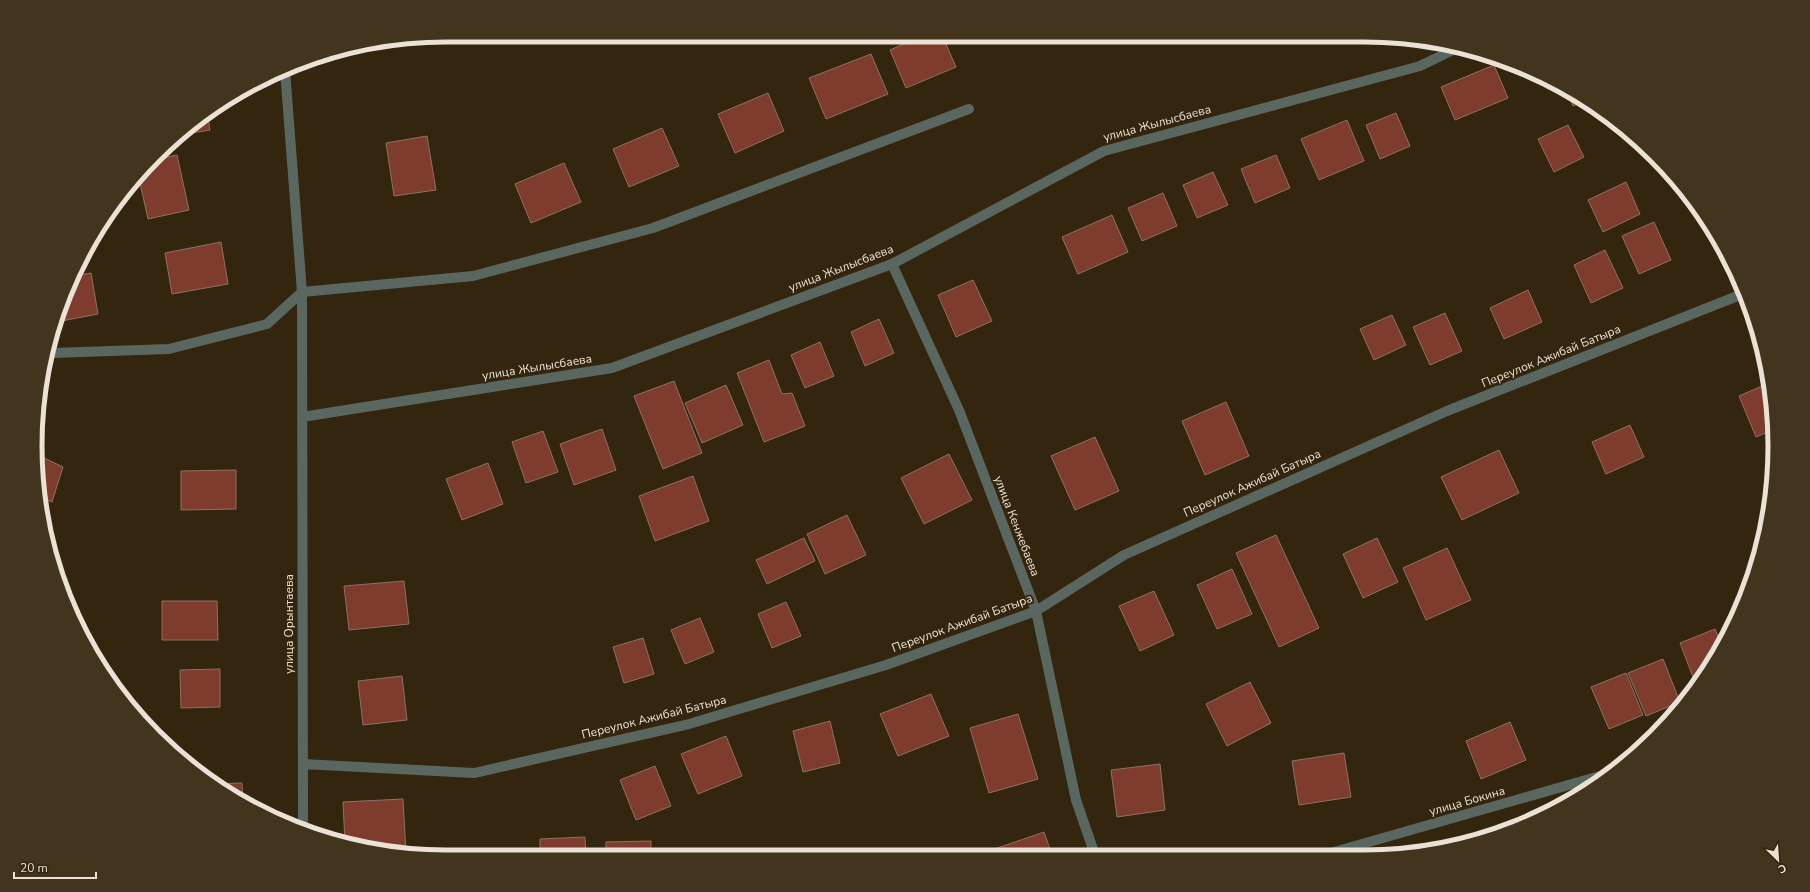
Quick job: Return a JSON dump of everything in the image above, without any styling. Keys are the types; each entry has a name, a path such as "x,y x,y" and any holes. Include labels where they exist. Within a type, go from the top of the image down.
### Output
{"street":[{"name":"улица Жылысбаева","path":"302,418 612,368 892,264 1104,150 1420,66 1450,52"},
{"name":"улица Орынтаева","path":"285,76 302,292 303,824"},
{"path":"53,353 169,349 267,324 302,292 473,276 653,228 969,110"},
{"name":"улица Кенжебаева","path":"892,264 959,410 1036,611 1076,800 1093,850"},
{"name":"Переулок Ажибай Батыра","path":"303,764 474,773 689,724 886,665 1036,611 1124,555 1144,545 1447,411 1739,295"},
{"name":"улица Бокина","path":"1341,850 1594,778"}],"building":[{"path":"908,42 945,42 956,67 906,88 890,50"},
{"path":"871,54 888,94 826,119 809,78"},
{"path":"1494,65 1508,98 1455,120 1441,87"},
{"path":"768,93 784,131 735,153 718,114"},
{"path":"1570,98 1578,104 1573,106"},
{"path":"1396,113 1410,146 1380,159 1366,125"},
{"path":"208,119 210,130 190,133"},
{"path":"1347,120 1364,161 1319,180 1301,139"},
{"path":"1568,125 1584,157 1554,172 1538,139"},
{"path":"662,128 679,166 629,187 613,149"},
{"path":"427,136 436,190 394,196 386,143"},
{"path":"177,155 189,210 148,219 140,182 162,158"},
{"path":"1276,155 1290,188 1255,203 1241,169"},
{"path":"564,163 581,202 531,223 515,184"},
{"path":"1213,172 1228,205 1197,218 1183,185"},
{"path":"1626,182 1640,214 1603,232 1588,200"},
{"path":"1163,193 1177,226 1142,241 1128,208"},
{"path":"1112,215 1128,252 1078,274 1062,237"},
{"path":"1654,222 1671,260 1639,274 1622,236"},
{"path":"221,242 228,284 172,294 165,253"},
{"path":"1605,250 1623,288 1591,303 1574,265"},
{"path":"91,273 98,314 62,321 73,291 80,275"},
{"path":"973,280 992,321 956,337 938,295"},
{"path":"1528,290 1542,322 1504,339 1490,308"},
{"path":"1445,313 1462,351 1430,365 1413,327"},
{"path":"1392,315 1406,345 1374,360 1360,329"},
{"path":"879,319 894,353 865,366 851,332"},
{"path":"820,342 834,376 805,388 791,355"},
{"path":"769,360 782,394 792,393 805,426 764,442 737,373"},
{"path":"674,381 702,453 663,469 634,396"},
{"path":"726,385 743,425 702,443 685,403"},
{"path":"1764,385 1767,432 1756,437 1739,396"},
{"path":"1226,402 1249,456 1205,475 1182,421"},
{"path":"1630,425 1644,457 1606,474 1592,442"},
{"path":"602,429 616,470 574,485 560,444"},
{"path":"543,431 558,472 526,483 512,442"},
{"path":"1095,437 1119,491 1075,510 1051,456"},
{"path":"1499,450 1519,493 1462,520 1441,477"},
{"path":"949,454 972,500 924,524 901,478"},
{"path":"42,457 63,467 52,502 45,498"},
{"path":"488,463 503,504 462,520 446,479"},
{"path":"236,470 236,509 181,510 181,471"},
{"path":"693,476 709,521 655,541 639,496"},
{"path":"847,515 866,555 825,574 807,534"},
{"path":"1276,535 1319,628 1279,647 1236,553"},
{"path":"804,538 815,561 767,584 756,560"},
{"path":"1377,538 1398,582 1363,598 1343,554"},
{"path":"1447,548 1471,600 1426,620 1403,568"},
{"path":"1232,569 1252,614 1217,629 1197,585"},
{"path":"404,581 409,624 349,630 344,586"},
{"path":"1154,591 1174,635 1140,651 1119,606"},
{"path":"162,601 217,601 218,640 162,640"},
{"path":"786,602 801,636 772,648 758,614"},
{"path":"700,618 714,652 685,664 671,630"},
{"path":"1715,629 1719,638 1694,679 1680,643"},
{"path":"643,638 654,674 624,683 613,647"},
{"path":"1663,659 1679,699 1675,704 1646,716 1628,673"},
{"path":"220,669 220,707 181,708 180,670"},
{"path":"1626,673 1643,715 1609,729 1591,687"},
{"path":"402,676 407,720 363,725 358,681"},
{"path":"1250,682 1271,723 1227,746 1206,704"},
{"path":"931,694 949,736 898,756 880,714"},
{"path":"1018,714 1038,779 989,793 970,728"},
{"path":"830,721 840,763 803,772 793,731"},
{"path":"1510,722 1526,760 1481,779 1466,741"},
{"path":"726,736 742,776 698,794 681,754"},
{"path":"1344,753 1351,797 1299,805 1292,761"},
{"path":"1160,764 1165,810 1117,817 1111,770"},
{"path":"655,766 671,806 636,820 620,780"},
{"path":"242,783 243,795 224,784"},
{"path":"403,799 406,848 393,847 345,837 343,802"},
{"path":"1044,832 1050,850 992,850"},
{"path":"585,837 586,850 540,850 540,839"},
{"path":"651,841 651,850 606,850 606,842"}]}
